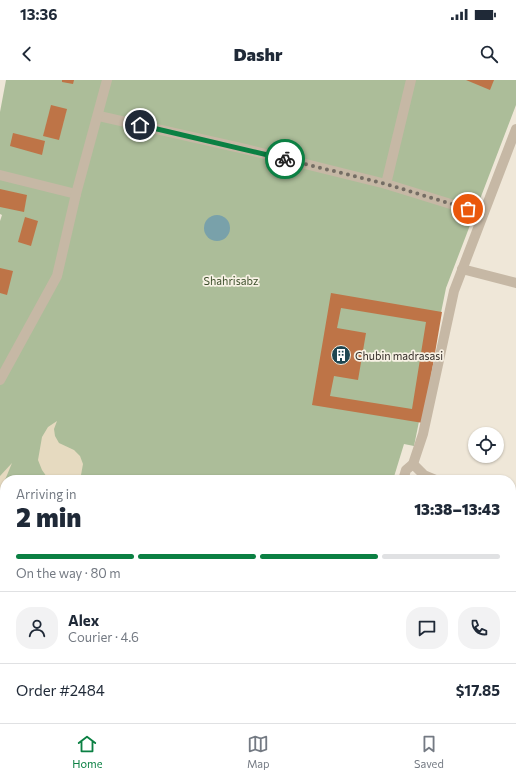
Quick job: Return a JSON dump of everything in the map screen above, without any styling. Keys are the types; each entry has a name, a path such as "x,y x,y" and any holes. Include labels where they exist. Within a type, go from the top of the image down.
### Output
{"street":[{"path":"0,380 57,276 76,194 99,116 107,80"},
{"path":"386,184 411,80"},
{"path":"99,116 245,148 386,184 483,214"},
{"path":"404,475 406,470 413,464 423,434 454,291 516,129"},
{"path":"0,175 76,194"},
{"path":"462,269 516,283"},
{"path":"413,464 424,475"}],"green space":[{"name":"Shahrisabz","path":"6,80 516,80 516,105 446,288 414,446 404,444 395,475 0,475 0,221 2,215 0,214 0,112"}],"shaded area":[{"path":"57,421 54,429 55,436 59,443 74,450 80,456 83,464 81,475 46,475 42,470 38,460 42,437 48,427"},
{"path":"12,463 7,475 1,475"}],"water":[{"path":"217,215 226,219 230,228 226,237 217,241 208,237 204,228 208,219"}],"building":[{"path":"62,80 74,80 73,84 62,82"},
{"path":"466,80 494,80 490,90"},
{"path":"51,105 67,109 59,140 43,136"},
{"path":"13,133 45,141 42,155 10,146"},
{"path":"0,189 27,195 24,212 0,207"},
{"path":"25,217 38,221 31,246 18,242"},
{"path":"0,268 13,271 7,295 0,293"},
{"name":"Chubin madrasasi","path":"331,293 442,312 423,423 312,405","holes":["341,308 426,322 412,409 330,396 334,376 358,380 366,333 337,328"]}],"way so far":[{"path":"285,159 386,184 468,209"}],"place":[{"name":"Chubin madrasasi","path":"341,355"}],"route":[{"path":"140,125 245,148 285,159"}]}
